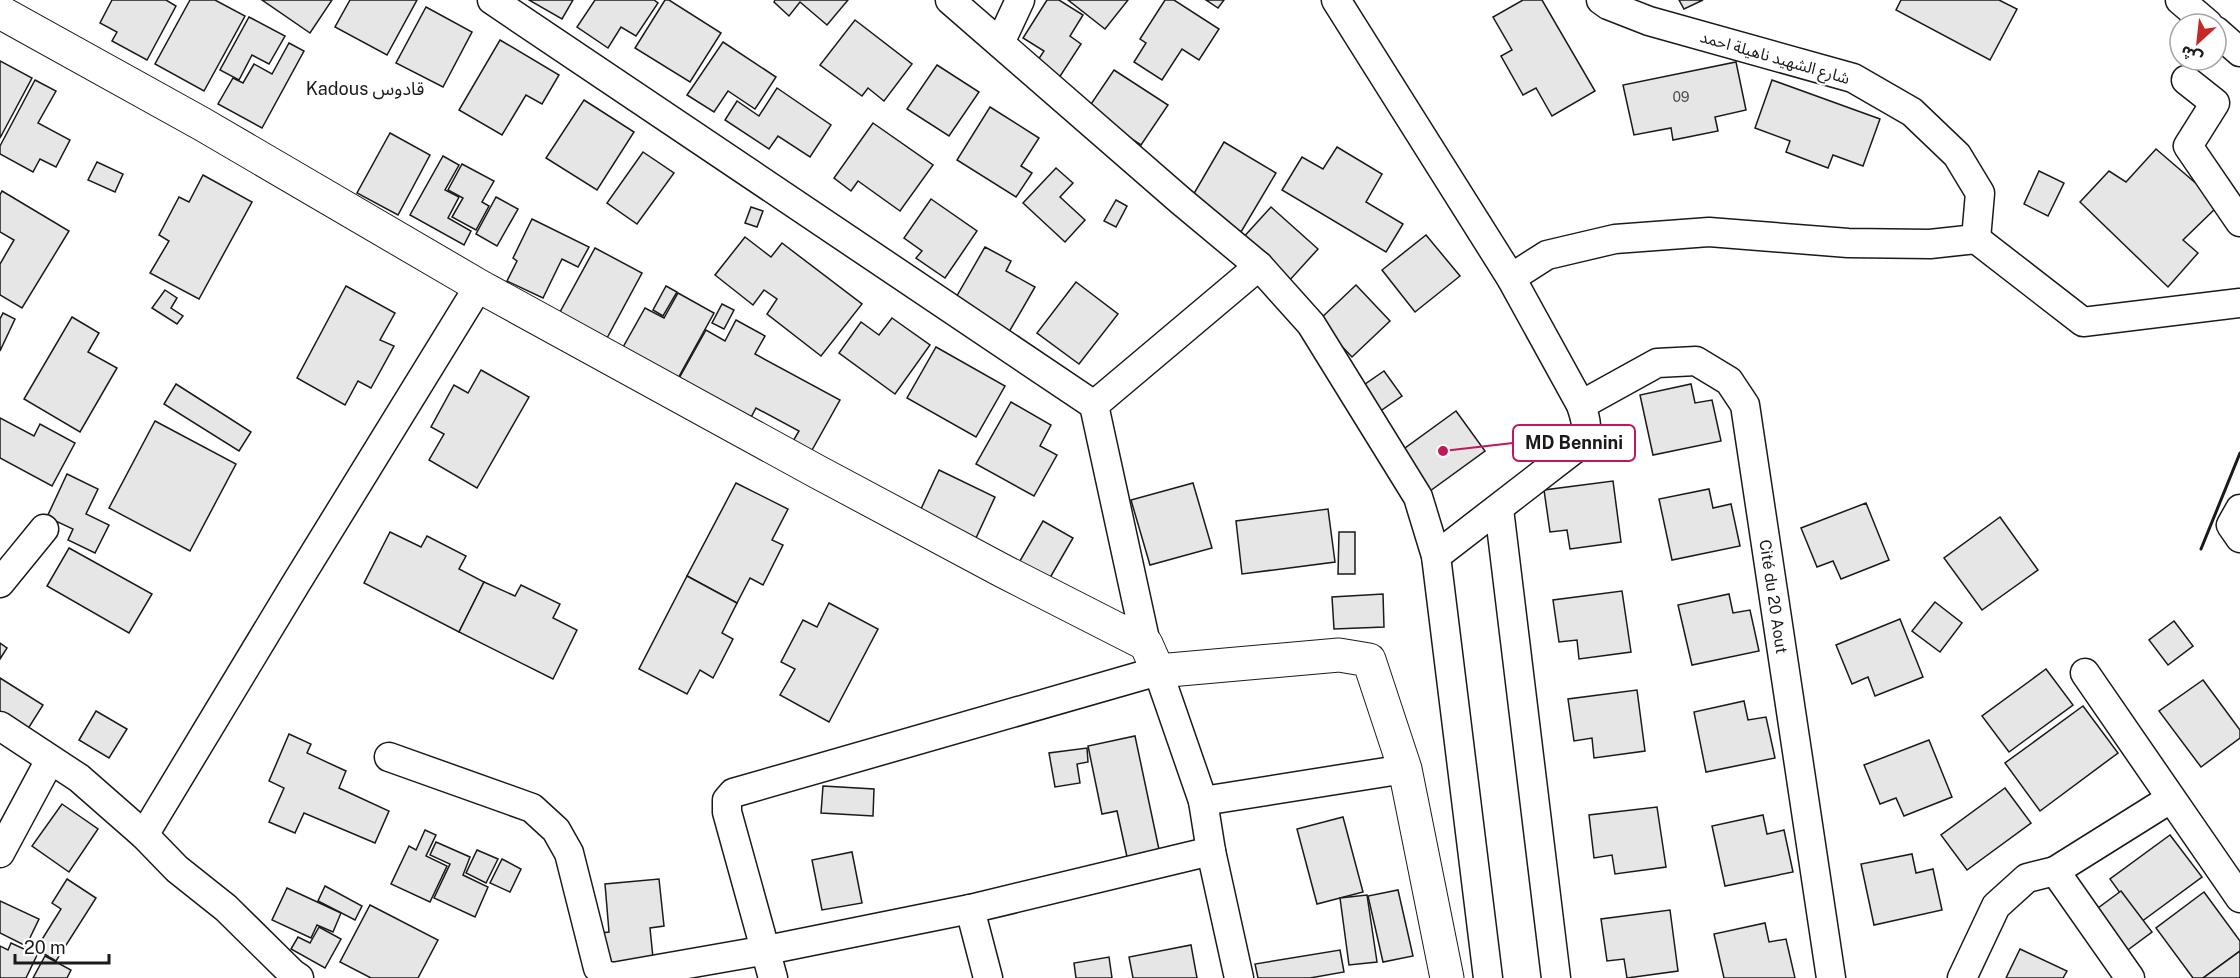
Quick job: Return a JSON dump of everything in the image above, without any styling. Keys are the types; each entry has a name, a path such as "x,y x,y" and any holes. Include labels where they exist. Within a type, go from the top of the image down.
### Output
{"street":[{"path":"492,0 1094,405 1152,657 1203,801 1211,851 1239,978"},
{"path":"950,0 1259,266 1311,324 1418,497 1436,556 1488,978"},
{"path":"1000,43 1020,0"},
{"path":"1336,0 1511,278 1581,405 1587,423 1581,444 1436,556"},
{"name":"شارع الشهيد ناهيلة احمد","path":"1601,0 1649,21 1853,78 1912,112 1957,156 1980,193 1976,238"},
{"path":"2180,0 2194,12"},
{"path":"0,12 202,124 479,286 1002,571 1152,657"},
{"path":"2228,42 2240,52"},
{"path":"2187,80 2215,103 2188,146 2240,222"},
{"path":"1511,278 1547,255 1615,238 1709,232 1848,243 1930,244 1976,238 2084,322 2240,303"},
{"path":"1094,405 1259,266"},
{"path":"144,835 479,286"},
{"name":"Cité du 20 Aout","path":"1581,405 1657,363 1696,361 1729,381 1745,405 1831,978"},
{"path":"1498,509 1556,978"},
{"path":"2240,509 2231,525 2240,538"},
{"path":"0,583 44,529"},
{"path":"773,978 727,812 727,800 733,793 1152,657 1339,655 1369,660 1405,769 1447,978"},
{"path":"2085,674 2240,898"},
{"path":"0,726 79,778 144,835 177,869 226,908 293,975 299,978"},
{"path":"388,757 532,808 556,830 569,853 598,968 604,975 613,977 766,950 970,909 1211,851"},
{"path":"0,853 50,760"},
{"path":"1203,801 1405,769"},
{"path":"1962,978 1996,906 2027,878 2055,871 2170,799"},
{"path":"2055,871 2130,978"},
{"path":"970,909 988,978"}],"building":[{"path":"112,0 166,0 176,6 147,60 112,41 117,32 100,23"},
{"path":"190,0 215,0 245,16 204,91 155,64"},
{"path":"262,0 332,0 310,33"},
{"path":"350,0 417,0 387,55 335,27"},
{"path":"529,0 573,0 562,19"},
{"path":"595,0 654,0 658,3 636,36 621,27 608,48 577,27"},
{"path":"665,0 669,0 721,33 690,82 635,48"},
{"path":"775,0 848,0 827,25 800,2 789,16 774,2"},
{"path":"1047,0 1059,0 1083,15 1070,36 1081,44 1057,81 1034,66 1044,51 1023,38"},
{"path":"1068,0 1128,0 1105,29"},
{"path":"1165,0 1174,0 1219,29 1199,60 1182,49 1162,80 1134,62 1146,43 1140,39"},
{"path":"1206,0 1224,0 1218,8"},
{"path":"1523,0 1542,0 1595,91 1552,116 1536,88 1523,95 1501,56 1512,50 1493,17"},
{"path":"1679,0 1703,0 1684,9"},
{"path":"1901,0 1999,0 2017,9 1990,60 1896,10"},
{"path":"426,7 472,32 443,87 396,63"},
{"path":"249,17 285,36 269,64 252,55 239,80 220,70"},
{"path":"855,20 912,64 884,101 868,88 862,96 820,65"},
{"path":"500,40 559,75 542,104 526,95 502,135 459,110"},
{"path":"723,42 776,77 755,109 728,91 714,112 687,95"},
{"path":"289,43 304,51 262,128 218,104 233,78 243,83 254,64 272,74"},
{"path":"0,61 32,78 0,138"},
{"path":"1736,62 1746,110 1715,117 1718,131 1673,140 1671,128 1634,135 1623,85"},
{"path":"937,65 979,92 949,136 907,109"},
{"path":"1114,70 1168,105 1141,145 1087,110"},
{"path":"35,80 56,91 38,123 70,140 56,167 40,159 33,172 0,154 0,146"},
{"path":"1772,80 1880,119 1863,166 1833,155 1828,168 1786,152 1790,141 1755,128"},
{"path":"777,88 831,125 810,157 778,136 769,149 725,120 737,101 759,116"},
{"path":"584,100 634,132 597,190 546,158"},
{"path":"990,107 1039,138 1021,166 1032,173 1016,197 957,160"},
{"path":"873,123 933,165 900,211 858,181 851,191 834,178"},
{"path":"390,133 430,155 398,215 357,193"},
{"path":"1224,142 1276,173 1241,232 1189,202"},
{"path":"1337,147 1382,174 1366,202 1403,224 1386,252 1282,190 1302,157 1323,169"},
{"path":"2156,149 2220,204 2183,240 2198,253 2168,287 2080,202 2109,171 2126,182"},
{"path":"643,152 674,173 637,224 607,203"},
{"path":"443,156 459,165 445,190 459,197 448,218 471,231 464,245 410,215"},
{"path":"97,162 123,174 115,192 88,180"},
{"path":"462,164 494,181 482,202 489,206 476,230 452,217 463,198 448,190"},
{"path":"1056,168 1073,183 1060,197 1085,220 1065,242 1023,203"},
{"path":"2039,171 2064,183 2048,216 2024,204"},
{"path":"203,175 252,202 199,299 150,273 169,241 159,235 179,197 189,202"},
{"path":"2,191 69,231 22,308 0,295 0,264 14,240 0,232 0,195"},
{"path":"496,197 518,209 497,246 476,234"},
{"path":"931,199 977,231 945,278 916,258 922,251 904,238"},
{"path":"1116,200 1127,206 1116,227 1104,221"},
{"path":"751,207 763,211 757,227 745,223"},
{"path":"1271,207 1318,249 1288,282 1241,240"},
{"path":"532,219 589,247 578,267 562,259 543,298 507,281 517,261 513,258"},
{"path":"1426,235 1460,276 1415,312 1382,270"},
{"path":"745,237 771,257 782,243 862,304 821,356 767,314 777,299 764,290 753,305 715,275"},
{"path":"985,247 1011,261 1006,271 1035,287 1009,332 954,301"},
{"path":"595,248 642,273 607,338 560,312"},
{"path":"1076,282 1118,314 1079,364 1037,333"},
{"path":"1356,285 1390,321 1352,357 1318,321"},
{"path":"346,286 395,313 380,340 394,346 371,388 358,381 345,405 297,378"},
{"path":"666,286 677,292 663,316 653,310"},
{"path":"165,290 177,298 171,308 183,316 177,324 152,308"},
{"path":"678,293 714,313 677,380 622,349 645,308 664,318"},
{"path":"722,304 734,310 724,329 712,323"},
{"path":"3,313 15,319 0,351 0,319"},
{"path":"72,317 99,333 88,352 117,368 80,432 24,399"},
{"path":"892,318 930,345 895,394 839,353 861,322 879,335"},
{"path":"736,320 765,336 755,354 840,400 807,459 789,448 799,431 756,408 749,421 677,382 706,330 725,341"},
{"path":"936,347 1005,386 976,437 907,398"},
{"path":"481,370 529,397 477,488 429,460 444,434 431,427 454,385 468,393"},
{"path":"1384,371 1402,396 1376,414 1358,389"},
{"path":"176,384 251,432 239,451 164,404"},
{"path":"1691,384 1695,403 1712,400 1721,441 1653,455 1640,395"},
{"path":"1011,402 1051,425 1040,446 1057,455 1034,496 976,464"},
{"path":"1456,411 1485,451 1430,491 1401,451"},
{"path":"0,418 34,436 40,424 75,443 52,486 0,458"},
{"path":"155,421 236,464 190,551 109,508"},
{"path":"939,470 995,497 976,538 920,511"},
{"path":"67,474 98,489 86,514 109,525 95,553 68,540 73,529 47,517"},
{"path":"1613,481 1621,542 1570,549 1567,530 1550,532 1544,490"},
{"path":"736,483 788,509 772,540 783,545 763,585 750,578 737,603 687,576"},
{"path":"1193,483 1212,548 1150,565 1131,500"},
{"path":"1709,489 1713,508 1731,504 1740,546 1672,560 1659,499"},
{"path":"1866,503 1889,560 1841,579 1833,561 1817,567 1801,528"},
{"path":"1328,509 1335,562 1242,574 1236,521"},
{"path":"2000,517 2038,570 1982,610 1944,558"},
{"path":"1043,521 1073,538 1047,583 1017,566"},
{"path":"390,532 421,547 427,536 466,556 459,569 484,582 459,632 364,583"},
{"path":"1339,532 1355,532 1355,574 1338,574"},
{"path":"69,548 152,594 129,633 47,586"},
{"path":"687,576 737,603 722,633 733,639 713,678 700,670 687,694 639,669"},
{"path":"484,582 515,596 521,585 560,604 553,618 577,630 553,679 459,632"},
{"path":"1622,591 1631,652 1579,659 1577,640 1559,642 1553,600"},
{"path":"1383,594 1384,627 1334,629 1332,597"},
{"path":"1729,594 1733,613 1750,610 1759,651 1692,665 1678,605"},
{"path":"1935,602 1962,623 1940,652 1912,631"},
{"path":"829,603 878,629 829,722 780,695 795,669 781,662 803,620 817,627"},
{"path":"1900,619 1923,677 1875,696 1868,677 1852,684 1836,645"},
{"path":"2174,621 2193,646 2168,665 2149,640"},
{"path":"0,643 7,648 0,659"},
{"path":"2046,669 2073,705 2009,752 1982,716"},
{"path":"0,678 43,705 26,732 0,716"},
{"path":"2203,680 2240,730 2240,738 2201,767 2159,711"},
{"path":"1637,690 1645,751 1594,758 1592,738 1574,741 1568,699"},
{"path":"1744,701 1748,720 1766,717 1775,758 1706,772 1694,712"},
{"path":"2083,706 2118,753 2040,811 2005,763"},
{"path":"96,711 127,729 109,758 79,740"},
{"path":"289,734 311,744 307,753 346,771 339,788 389,811 375,843 304,813 295,833 269,822 284,788 269,781"},
{"path":"1135,736 1161,859 1129,866 1117,811 1102,814 1088,746"},
{"path":"1929,740 1952,797 1904,816 1896,798 1880,804 1864,765"},
{"path":"1087,748 1088,762 1077,764 1080,783 1055,787 1049,753"},
{"path":"823,786 874,789 873,816 821,813"},
{"path":"2005,788 2031,823 1967,870 1941,835"},
{"path":"62,804 98,829 69,872 32,846"},
{"path":"1657,807 1666,867 1615,874 1612,855 1594,858 1589,815"},
{"path":"1763,815 1767,834 1784,830 1793,872 1725,886 1712,826"},
{"path":"1343,817 1363,892 1317,904 1297,829"},
{"path":"425,830 436,835 426,856 447,866 430,902 391,884 409,846 416,850"},
{"path":"2170,835 2202,877 2141,922 2110,879"},
{"path":"436,842 470,857 463,875 488,887 475,917 434,898 450,864 430,855"},
{"path":"477,850 498,859 486,883 466,873"},
{"path":"852,852 862,903 822,910 812,860"},
{"path":"1912,854 1916,873 1933,869 1942,910 1874,925 1861,864"},
{"path":"502,859 521,869 510,892 490,883"},
{"path":"67,879 96,898 56,961 36,949 61,909 52,903"},
{"path":"659,879 664,926 650,928 654,968 605,972 601,933 609,932 605,884"},
{"path":"325,886 362,906 355,920 318,901"},
{"path":"287,888 341,913 333,932 317,925 311,938 272,920"},
{"path":"1398,890 1413,956 1383,962 1368,896"},
{"path":"2121,891 2152,932 2121,955 2090,914"},
{"path":"2204,892 2240,941 2240,951 2203,978 2193,978 2156,928"},
{"path":"1367,895 1377,962 1349,965 1340,898"},
{"path":"0,901 39,919 26,946 0,933"},
{"path":"370,905 438,940 418,978 371,978 340,962"},
{"path":"1670,910 1678,971 1627,978 1624,959 1607,961 1601,919"},
{"path":"1765,923 1769,942 1786,939 1795,978 1724,978 1714,934"},
{"path":"319,927 341,939 325,968 291,949 298,937 310,943"},
{"path":"11,943 37,955 26,978 0,978 0,946 8,950"},
{"path":"1191,945 1197,978 1133,978 1129,957"},
{"path":"2020,949 2067,971 2063,978 2006,978"},
{"path":"1340,950 1344,972 1310,978 1258,978 1255,964"},
{"path":"2240,951 2240,978 2203,978"},
{"path":"45,956 71,970 67,978 33,978"},
{"path":"1109,957 1112,978 1076,978 1074,963"}],"wall":[{"path":"2201,549 2240,453"}],"place":[{"name":"MD Bennini","path":"1443,451"}],"district":[{"name":"Kadous قادوس","path":"365,89"}]}
